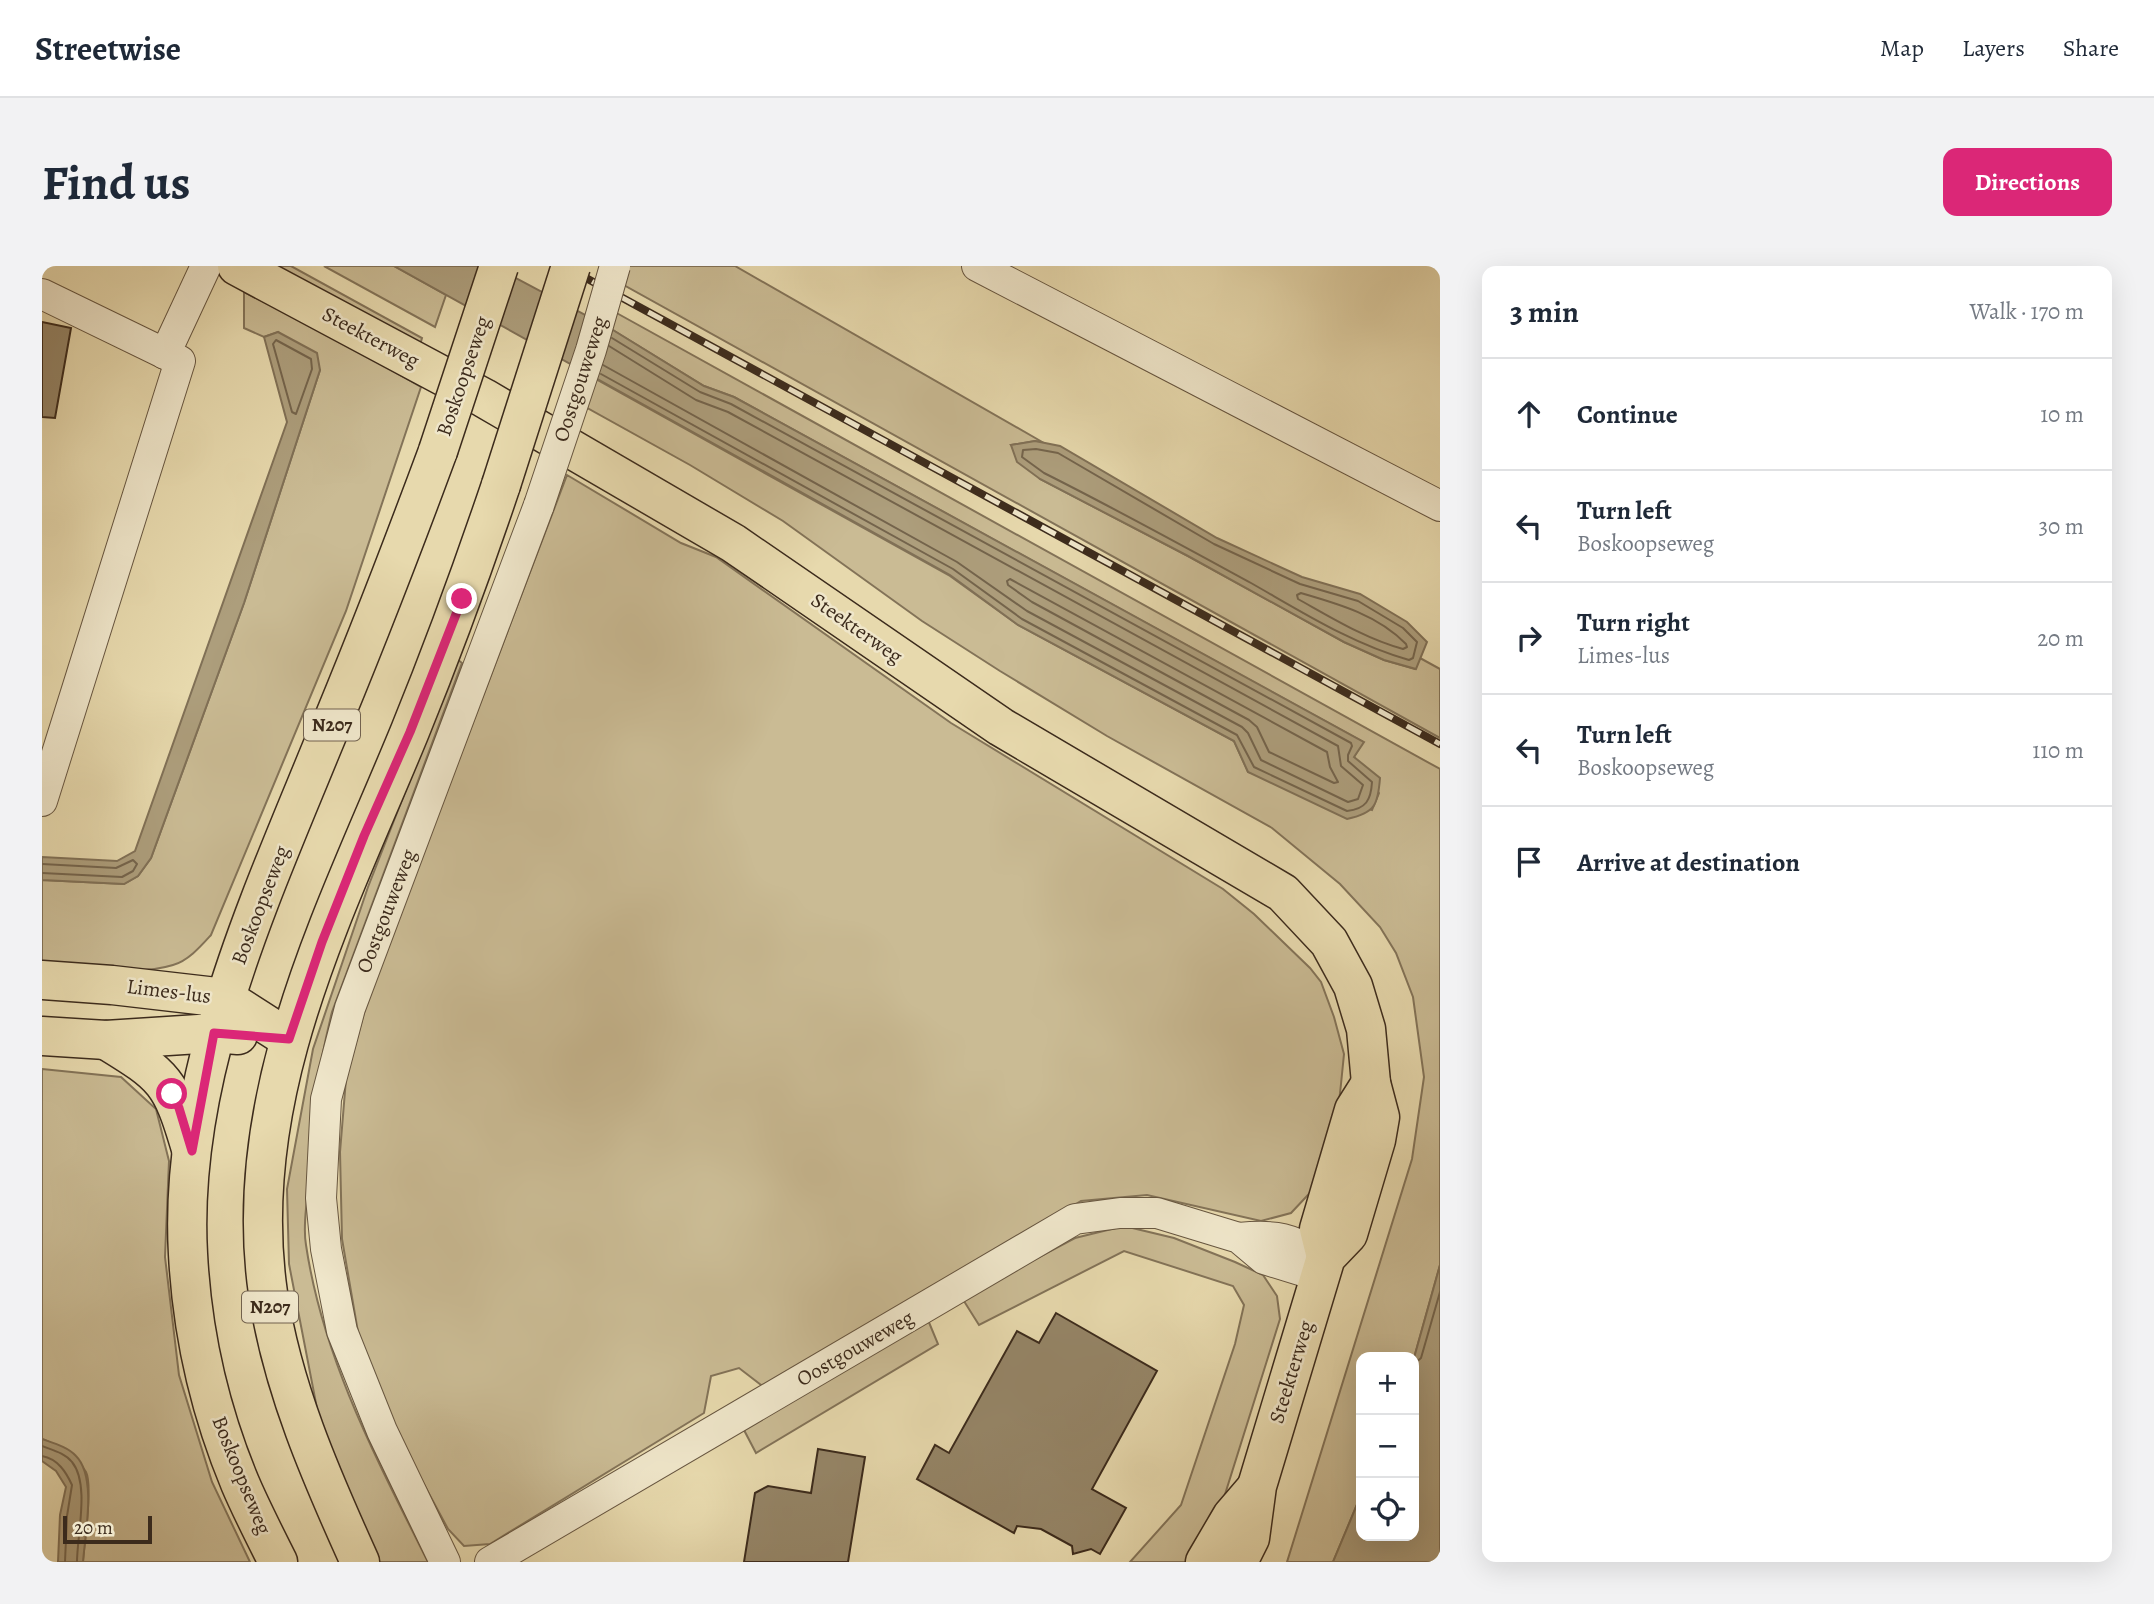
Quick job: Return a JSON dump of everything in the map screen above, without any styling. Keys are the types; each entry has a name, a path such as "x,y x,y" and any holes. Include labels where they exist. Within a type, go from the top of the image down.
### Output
{"main road":[{"name":"Steekterweg","path":"237,266 484,398 733,542 1001,727 1283,893 1329,942 1353,986 1366,1029 1371,1083 1354,1110 1319,1228 1322,1267 1257,1486 1250,1538 1238,1562"},
{"name":"Boskoopseweg","path":"278,1562 240,1484 204,1370 194,1313 188,1252 192,1151 220,1016 241,950 377,614 438,451 499,266"},
{"name":"N207","path":"360,1562 324,1484 300,1421 273,1321 268,1291 264,1222 273,1107 289,1039 322,942 364,836 410,732 462,599 571,266"},
{"name":"Limes-lus","path":"42,980 112,985 289,1039"},
{"name":"Limes-lus","path":"42,1036 106,1040 220,1016"},
{"path":"106,1040 141,1060 163,1080 179,1108 192,1151"},
{"name":"Steekterweg","path":"1205,1562 1232,1516 1257,1486"}],"street":[{"path":"165,354 206,266"},
{"name":"Oostgouweweg","path":"446,1562 382,1431 342,1331 326,1249 321,1198 326,1099 350,1009 539,505 591,350 615,266"},
{"path":"977,266 1440,506"},
{"path":"42,294 180,361 42,801"},
{"name":"Oostgouweweg","path":"491,1562 1075,1219 1120,1213 1157,1213 1239,1238 1264,1259 1322,1267"}],"shaded area":[{"path":"270,266 291,266 422,338 420,345"},
{"path":"324,266 394,266 446,295 435,327"},
{"path":"627,266 735,266 1044,443 1035,441 1011,445 1040,479 1344,642 1384,660 1415,669 1420,658 1440,669 1440,738 622,284"},
{"path":"244,292 337,339 421,387 346,611 211,935 184,960 158,968 125,970 42,962 42,880 124,884 138,876 151,858 244,603 320,370 278,332 264,337 244,328"},
{"path":"613,311 1440,769 1440,1265 1416,1352 1356,1352 1356,1507 1333,1562 1287,1562 1412,1159 1424,1077 1413,997 1396,953 1380,927 1340,884 1272,828 1107,736 1000,671 922,621 783,521 582,405 592,377 950,576 1018,625 1234,741 1248,772 1372,810 1379,793 1354,757 1363,742 734,397 704,386 608,327"},
{"path":"567,475 681,543 716,557 951,723 1223,889 1254,914 1321,982 1344,1054 1337,1120 1322,1180 1291,1213 1261,1221 1147,1195 1081,1201 930,1287 765,1388 739,1368 711,1376 704,1413 490,1544 464,1546 448,1529 399,1438 358,1332 342,1239 340,1152 346,1079 368,998"},
{"path":"457,659 462,663 332,1012 318,1080 310,1150 305,1239 325,1328 371,1447 428,1562 379,1562 320,1424 289,1264 287,1189 313,1049 368,887"},
{"path":"42,1069 121,1077 156,1109 169,1161 165,1257 179,1375 212,1482 250,1562 83,1562 88,1502 86,1472 66,1452 42,1439"},
{"path":"1124,1226 1174,1238 1235,1262 1263,1275 1277,1296 1280,1319 1216,1523 1186,1562 1130,1562 1181,1505 1235,1344 1244,1305 1233,1286 1124,1251 979,1325 962,1298 1075,1238"},
{"path":"928,1320 938,1344 756,1453 744,1430"}],"water":[{"path":"394,266 493,266 608,327 704,386 734,397 1364,742 1354,757 1380,778 1376,801 1369,811 1347,819 1248,772 1234,741 1018,625 950,575"},
{"path":"278,332 317,353 320,370 244,603 151,858 138,876 124,884 42,880 42,857 117,861 135,851 287,422 264,337"},
{"path":"1035,441 1060,446 1217,538 1302,577 1360,594 1407,622 1427,642 1416,669 1384,660 1344,642 1040,479 1017,462 1011,445"},
{"path":"1440,1265 1440,1562 1333,1562 1356,1507 1356,1541 1419,1541 1419,1352 1416,1352"},
{"path":"42,1439 69,1450 76,1456 86,1477 88,1506 83,1562 58,1562 60,1515 66,1487 56,1471 42,1461"}],"building":[{"path":"42,322 71,328 55,418 42,417"},
{"path":"1056,1313 1157,1371 1092,1489 1126,1508 1100,1554 1091,1549 1073,1554 1072,1546 1041,1529 1017,1526 1014,1533 917,1479 935,1445 949,1453 1017,1331 1039,1343"},
{"path":"818,1449 865,1457 848,1562 744,1562 755,1493 768,1486 811,1493"}],"railway":[{"path":"564,266 1440,744"}],"route":[{"path":"172,1094 192,1151 214,1033 289,1039 322,942 364,836 410,732 462,599"}]}
